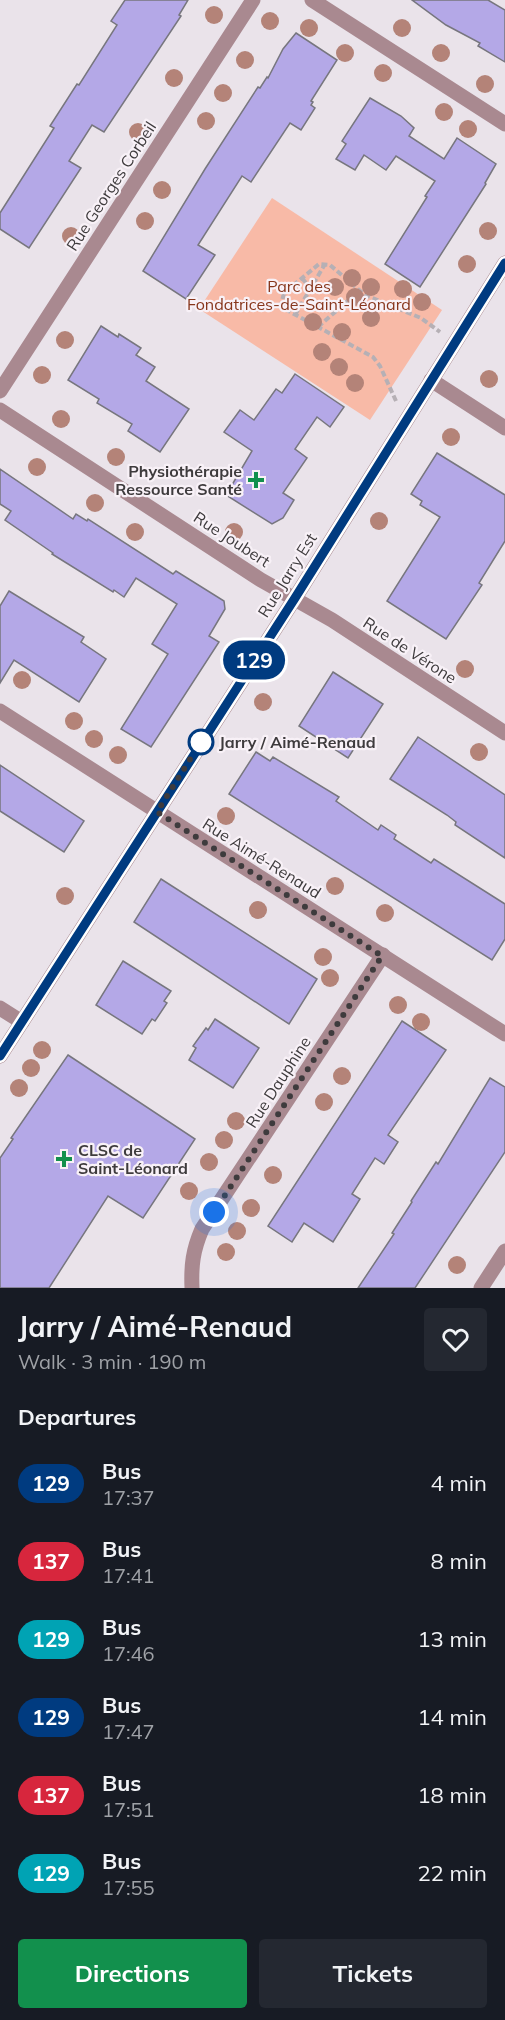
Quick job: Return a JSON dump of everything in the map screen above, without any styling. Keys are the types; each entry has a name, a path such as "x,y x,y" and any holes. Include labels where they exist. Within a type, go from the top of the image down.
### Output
{"street":[{"name":"Rue Georges Corbeil","path":"0,391 253,0"},
{"path":"312,0 505,124"},
{"name":"Rue Jarry Est","path":"0,1056 295,598 505,263"},
{"path":"431,380 505,428"},
{"name":"Rue Joubert","path":"0,410 261,580 295,598"},
{"name":"Rue de Vérone","path":"295,598 505,733"},
{"name":"Rue Aimé-Renaud","path":"0,711 505,1034"},
{"name":"Rue Dauphine","path":"192,1288 194,1247 202,1229 382,956"},
{"path":"0,1008 22,1022"},
{"path":"481,1288 505,1251"}],"path":[{"path":"405,422 380,366 373,357 281,305 284,293 319,264 330,264 360,290 380,303 421,318 454,343"},
{"path":"296,315 325,264"},
{"path":"302,278 311,288"},
{"path":"318,327 360,290"}],"green space":[{"name":"Parc des Fondatrices-de-Saint-Léonard","path":"272,198 442,310 370,420 199,309"}],"building":[{"path":"125,0 188,0 179,15 181,16 104,132 92,125 69,161 81,168 29,248 0,229 0,213 54,128 50,126 117,25 111,21"},
{"path":"412,0 488,0 505,10 505,62 478,46 480,43 446,25"},
{"path":"296,33 337,60 311,101 313,102 311,105 315,108 301,130 290,123 251,182 242,176 198,245 215,255 186,299 143,271 205,169 258,87 260,88 268,78 283,49"},
{"path":"370,98 401,116 414,128 409,136 444,159 457,138 496,164 486,184 420,287 385,264 435,181 396,156 386,170 364,155 355,170 336,159 346,144 342,141"},
{"path":"101,326 141,348 136,355 155,367 146,381 189,409 160,452 128,431 132,424 97,403 99,399 68,380"},
{"path":"295,374 344,407 330,427 317,417 295,449 307,458 283,493 294,500 283,518 272,524 226,495 252,451 224,432 240,410 254,420 276,389 282,393"},
{"path":"437,453 505,495 505,541 479,583 482,585 446,639 387,601 440,517 420,505 422,501 411,494"},
{"path":"0,469 73,519 76,514 87,521 88,519 173,574 176,571 224,601 225,609 209,636 219,642 151,747 121,729 168,654 152,644 177,604 136,578 124,597 114,590 113,592 52,554 5,520 11,511 0,504"},
{"path":"9,591 84,637 81,642 106,659 79,702 14,660 0,683 0,606"},
{"path":"333,672 383,704 348,758 299,726"},
{"path":"418,737 505,795 505,858 455,825 456,822 447,815 390,779"},
{"path":"256,752 270,761 273,757 339,797 336,801 378,830 381,825 396,835 394,839 431,863 434,859 505,904 505,939 492,960 229,794"},
{"path":"0,765 84,821 64,852 0,811"},
{"path":"161,879 317,979 289,1024 134,922"},
{"path":"123,961 171,991 164,1001 167,1003 155,1021 152,1019 142,1034 96,1005"},
{"path":"215,1019 259,1048 233,1088 189,1060 196,1048 193,1046"},
{"path":"402,1021 446,1050 388,1135 398,1142 384,1164 375,1158 352,1194 360,1199 333,1242 304,1223 292,1242 268,1226"},
{"path":"68,1055 195,1139 143,1218 108,1196 49,1288 0,1288 0,1158 13,1139 11,1138"},
{"path":"490,1078 505,1087 505,1152 415,1288 358,1288 394,1234 392,1233 436,1162 438,1164"}],"bus line":[{"name":"129","path":"0,1056 295,598 505,263"}],"place":[{"name":"Physiothérapie Ressource Santé","path":"256,480"},
{"name":"Jarry / Aimé-Renaud","path":"201,742"},
{"name":"CLSC de Saint-Léonard","path":"64,1159"}],"route":[{"path":"201,742 204,737 157,812 382,956 214,1212"}]}
